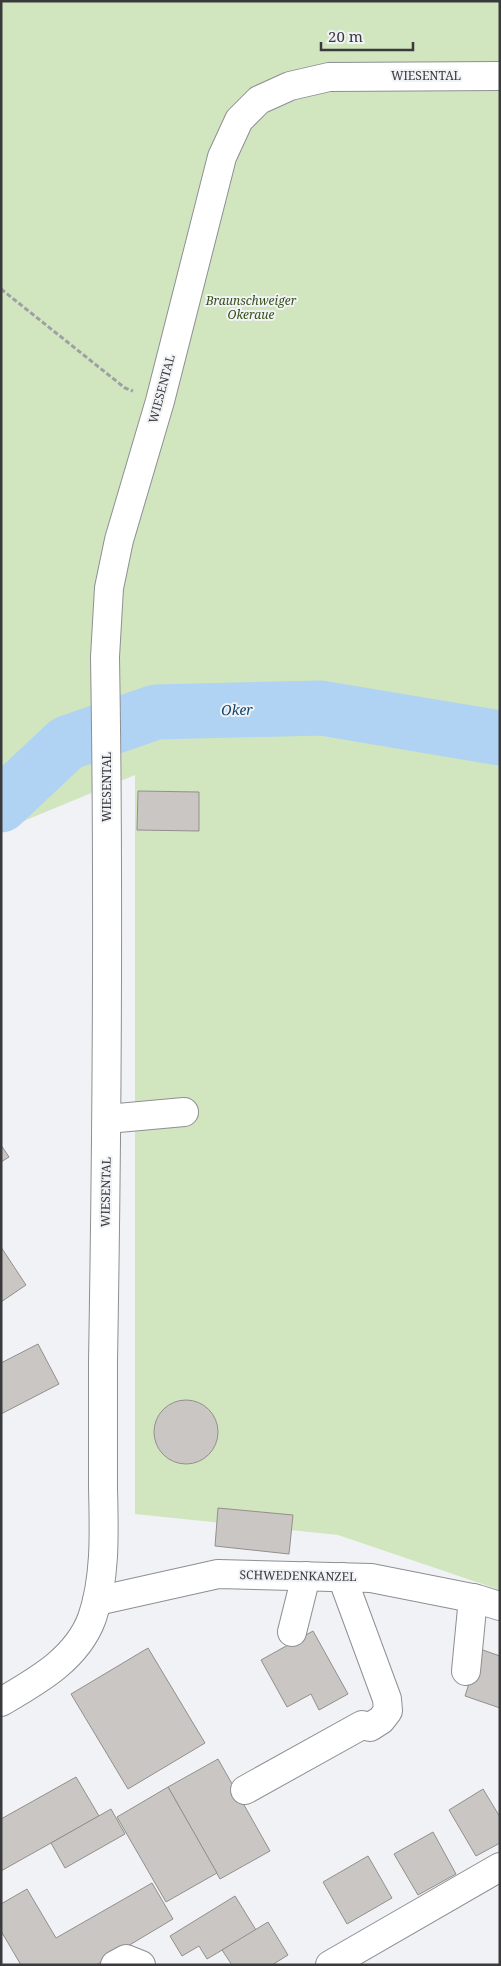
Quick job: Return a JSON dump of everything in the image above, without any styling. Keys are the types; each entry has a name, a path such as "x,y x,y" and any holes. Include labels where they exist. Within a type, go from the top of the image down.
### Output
{"street":[{"name":"WIESENTAL","path":"1,1702 27,1686 68,1656 80,1641 91,1620 97,1601 104,1522 103,1405 107,1119 105,657 109,588 119,540 160,400 222,157 239,120 259,100 290,86 329,77 500,76"},
{"path":"107,1119 184,1112"},
{"name":"SCHWEDENKANZEL","path":"97,1601 218,1574 371,1578 473,1598 500,1606"},
{"path":"292,1632 306,1576"},
{"path":"245,1790 362,1725 370,1726 381,1720 388,1711 388,1699 342,1577"},
{"path":"466,1671 473,1598"},
{"path":"330,1965 500,1867"},
{"path":"115,1965 126,1958 141,1965"}],"path":[{"path":"1,289 125,388 160,400"}],"green space":[{"name":"Braunschweiger Okeraue","path":"1,1 500,1 500,1590 338,1535 135,1514 135,775 14,825 1,828"}],"building":[{"path":"138,791 199,792 199,831 137,830"},
{"path":"1,1145 9,1157 1,1162"},
{"path":"1,1247 26,1285 1,1302"},
{"path":"38,1344 59,1384 1,1414 1,1363"},
{"path":"186,1400 204,1406 212,1414 218,1432 212,1450 204,1458 186,1464 168,1458 160,1450 154,1432 160,1414 168,1406"},
{"path":"218,1508 293,1515 289,1554 215,1546"},
{"path":"313,1631 348,1694 319,1710 311,1694 287,1707 261,1660"},
{"path":"148,1648 205,1743 128,1789 71,1694"},
{"path":"480,1649 500,1656 500,1708 465,1696"},
{"path":"218,1759 270,1851 220,1879 168,1787"},
{"path":"76,1777 99,1816 1,1871 1,1819"},
{"path":"168,1787 217,1873 166,1902 117,1817"},
{"path":"483,1789 500,1817 500,1843 476,1856 449,1810"},
{"path":"111,1809 125,1834 65,1868 51,1843"},
{"path":"433,1832 456,1874 418,1895 394,1854"},
{"path":"368,1856 392,1898 347,1924 323,1882"},
{"path":"152,1883 173,1919 96,1965 21,1965 1,1931 1,1904 27,1889 56,1938"},
{"path":"235,1896 256,1930 207,1959 199,1946 182,1956 170,1936"},
{"path":"268,1922 288,1955 272,1965 232,1965 222,1950"}],"waterway":[{"name":"Oker","path":"1,805 67,743 156,712 321,708 500,738"}]}
